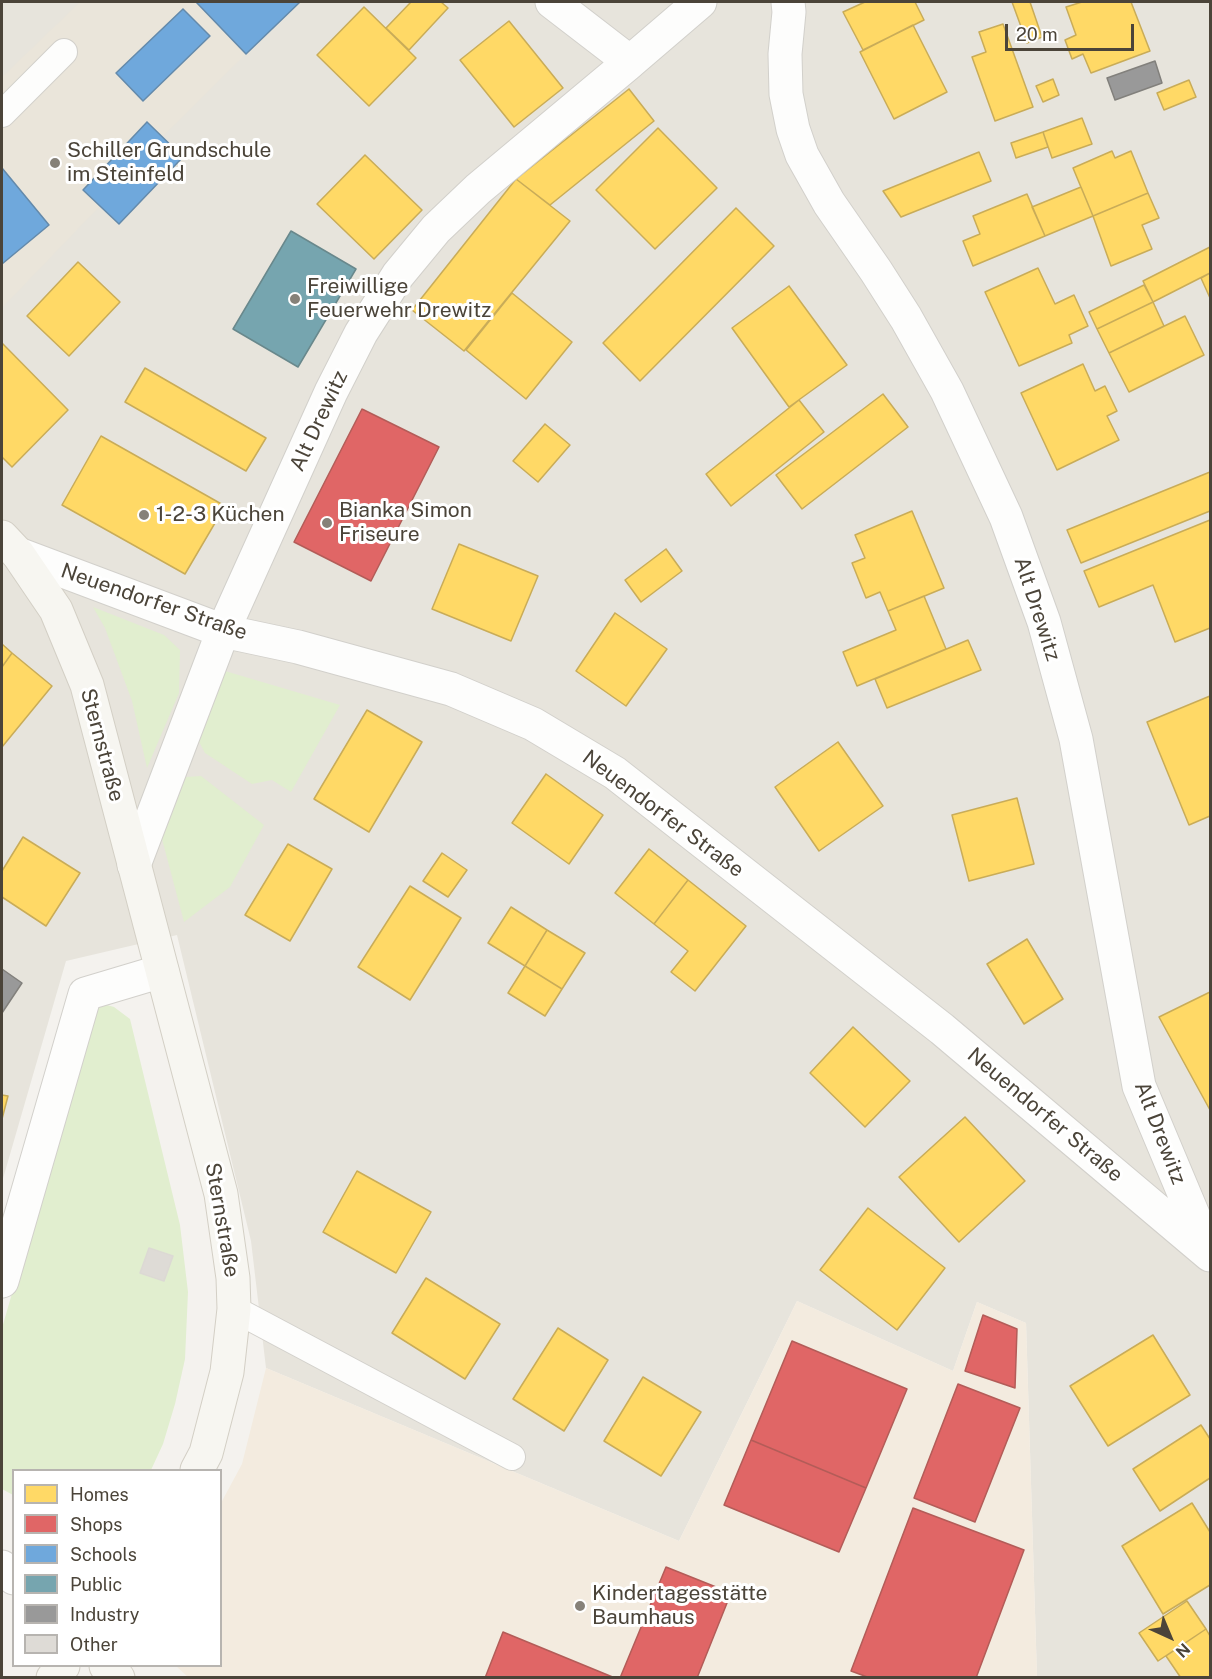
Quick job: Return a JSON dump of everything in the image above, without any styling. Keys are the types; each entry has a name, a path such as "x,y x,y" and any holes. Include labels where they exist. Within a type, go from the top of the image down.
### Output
{"street":[{"path":"552,2 630,62"},
{"name":"Alt Drewitz","path":"134,865 223,631 331,392 361,333 398,275 436,229 478,189 700,2"},
{"name":"Alt Drewitz","path":"788,2 785,54 786,94 793,129 802,155 829,203 906,318 947,391 1006,517 1044,622 1076,739 1140,1086 1209,1254"},
{"name":"Neuendorfer Straße","path":"10,546 223,631 298,647 451,689 533,724 615,773 942,1029 1209,1254"},
{"name":"Sternstraße","path":"10,546 56,610 87,685 221,1194 233,1278 234,1310 227,1372 206,1453 198,1469"},
{"path":"2,1281 86,994 162,971"}],"lane":[{"path":"2,114 64,52"},
{"path":"234,1310 512,1457"}],"shaded area":[{"path":"2,2 1210,2 1210,1677 1037,1677 1026,1323 977,1302 953,1371 797,1301 679,1541 266,1368 251,1241 177,935 66,961 2,1182"},
{"name":"Schiller Grundschule im Steinfeld","path":"80,2 196,2 246,54 162,137 147,123 83,190 100,206 2,308 2,77"},
{"path":"797,1301 953,1371 977,1302 1026,1323 1037,1677 189,1678 177,1667 222,1667 222,1501 242,1464 266,1368 679,1541"}],"green space":[{"path":"93,607 164,635 180,650 179,693 147,768 132,701 105,628"},
{"path":"225,671 340,705 291,792 272,780 252,784 205,753 197,738"},
{"path":"201,776 264,825 230,887 184,922 162,839 186,777"},
{"path":"107,1005 114,1007 130,1019 180,1225 188,1292 185,1359 163,1444 151,1469 12,1469 12,1494 2,1489 2,1328 95,1007"}],"building: Homes":[{"path":"411,2 441,2 448,8 409,50 386,28"},
{"path":"865,2 915,2 924,20 863,50 843,12"},
{"path":"1012,2 1030,2 1042,37 1027,43"},
{"path":"1082,2 1131,2 1150,51 1091,73 1083,54 1072,59 1065,40 1076,35 1066,7"},
{"path":"364,7 416,58 369,106 317,55"},
{"path":"509,21 563,88 514,127 460,60"},
{"path":"1003,24 1033,107 995,121 972,57 986,52 979,32"},
{"path":"913,25 947,92 894,119 860,52"},
{"path":"1053,79 1059,95 1043,102 1036,86"},
{"path":"1189,80 1196,97 1164,110 1157,93"},
{"path":"629,89 654,121 550,205 516,179"},
{"path":"1082,118 1092,144 1052,158 1043,132"},
{"path":"658,128 717,188 655,249 596,190"},
{"path":"1043,132 1048,147 1016,158 1011,143"},
{"path":"1112,151 1115,158 1131,151 1148,193 1093,216 1073,168"},
{"path":"979,152 991,181 901,217 883,191"},
{"path":"365,155 422,210 374,259 317,204"},
{"path":"516,179 570,221 464,351 412,310"},
{"path":"1081,187 1093,216 1045,236 1032,207"},
{"path":"1148,193 1159,218 1142,225 1152,249 1111,266 1093,216"},
{"path":"1027,194 1045,236 973,266 963,241 980,234 973,216"},
{"path":"736,208 774,246 640,381 603,343"},
{"path":"1210,247 1210,273 1153,302 1143,281"},
{"path":"78,262 120,302 69,356 27,316"},
{"path":"1038,268 1055,304 1074,295 1088,326 1069,335 1072,343 1019,366 985,292"},
{"path":"1210,273 1210,298 1201,278"},
{"path":"1144,285 1153,302 1097,329 1089,312"},
{"path":"789,286 847,365 789,407 732,328"},
{"path":"512,293 572,342 526,399 466,350"},
{"path":"1153,302 1164,326 1109,353 1097,329"},
{"path":"1185,316 1204,355 1129,392 1109,353"},
{"path":"2,343 68,410 12,467 2,457"},
{"path":"1083,364 1095,391 1105,386 1117,411 1107,416 1119,440 1057,470 1021,393"},
{"path":"145,368 266,438 246,471 125,402"},
{"path":"883,394 908,427 802,509 776,475"},
{"path":"799,400 824,432 731,506 706,474"},
{"path":"545,424 570,445 538,482 513,461"},
{"path":"101,436 225,506 185,574 62,505"},
{"path":"1210,472 1210,511 1081,563 1067,530"},
{"path":"912,511 944,588 888,611 880,592 866,598 852,563 865,558 855,535"},
{"path":"1210,520 1210,628 1175,642 1153,585 1099,607 1084,571"},
{"path":"459,544 538,576 511,641 432,609"},
{"path":"666,549 682,571 641,602 625,580"},
{"path":"924,596 946,649 857,686 843,652 896,630 888,611"},
{"path":"615,613 667,649 626,706 576,671"},
{"path":"968,640 981,670 887,708 875,679"},
{"path":"2,644 12,653 2,667"},
{"path":"12,653 52,686 2,747 2,667"},
{"path":"1210,696 1210,816 1189,825 1147,722"},
{"path":"367,710 422,742 369,832 314,799"},
{"path":"838,742 883,806 819,851 775,787"},
{"path":"546,774 603,815 569,864 512,823"},
{"path":"1017,798 1034,864 969,881 952,815"},
{"path":"23,837 80,873 46,926 2,897 2,871"},
{"path":"288,844 332,869 290,941 245,915"},
{"path":"649,849 688,880 654,924 615,893"},
{"path":"442,853 467,870 448,897 423,881"},
{"path":"688,880 746,926 695,991 671,972 688,951 654,924"},
{"path":"410,886 461,918 410,1000 358,967"},
{"path":"511,907 547,930 525,966 488,943"},
{"path":"547,930 585,953 562,989 525,966"},
{"path":"1027,939 1063,999 1024,1024 987,964"},
{"path":"525,966 562,989 545,1016 508,993"},
{"path":"1210,992 1210,1110 1159,1017"},
{"path":"853,1027 910,1081 865,1127 810,1073"},
{"path":"2,1095 8,1096 2,1119"},
{"path":"965,1117 1025,1181 959,1242 899,1177"},
{"path":"357,1171 431,1212 396,1273 323,1232"},
{"path":"868,1208 945,1268 897,1330 820,1270"},
{"path":"426,1278 500,1324 465,1379 392,1333"},
{"path":"558,1328 608,1360 564,1431 513,1399"},
{"path":"1153,1335 1190,1395 1108,1446 1070,1386"},
{"path":"643,1377 701,1412 661,1476 604,1441"},
{"path":"1201,1425 1210,1439 1210,1478 1160,1511 1133,1469"},
{"path":"1192,1503 1210,1532 1210,1585 1163,1614 1122,1546"},
{"path":"1187,1601 1206,1629 1158,1661 1139,1633"},
{"path":"1206,1629 1210,1636 1210,1678 1181,1678 1166,1656"}],"building: Shops":[{"path":"362,409 439,447 371,581 294,542"},
{"path":"983,1315 1017,1329 1015,1388 965,1371"},
{"path":"792,1341 907,1389 866,1488 751,1440"},
{"path":"958,1384 1020,1408 975,1522 914,1498"},
{"path":"751,1440 866,1488 839,1552 724,1505"},
{"path":"913,1508 1024,1550 976,1678 870,1678 851,1671"},
{"path":"666,1567 731,1593 697,1678 620,1678"},
{"path":"503,1632 615,1678 485,1678"}],"building: Schools":[{"path":"196,2 300,2 246,54"},
{"path":"183,9 210,36 143,101 116,73"},
{"path":"147,122 183,157 119,224 83,190"},
{"path":"2,168 49,225 2,264"}],"building: Public":[{"name":"Freiwillige Feuerwehr Drewitz","path":"291,231 356,269 298,367 233,329"}],"building: Industry":[{"path":"1155,61 1162,83 1115,100 1107,78"},
{"path":"2,969 22,983 2,1013"}],"building: Other":[{"path":"149,1248 173,1256 164,1281 140,1273"}],"place":[{"name":"Schiller Grundschule im Steinfeld","path":"55,163"},
{"name":"Freiwillige Feuerwehr Drewitz","path":"295,299"},
{"name":"1-2-3 Küchen","path":"144,515"},
{"name":"Bianka Simon Friseure","path":"327,523"},
{"name":"Kindertagesstätte Baumhaus","path":"580,1606"}]}
